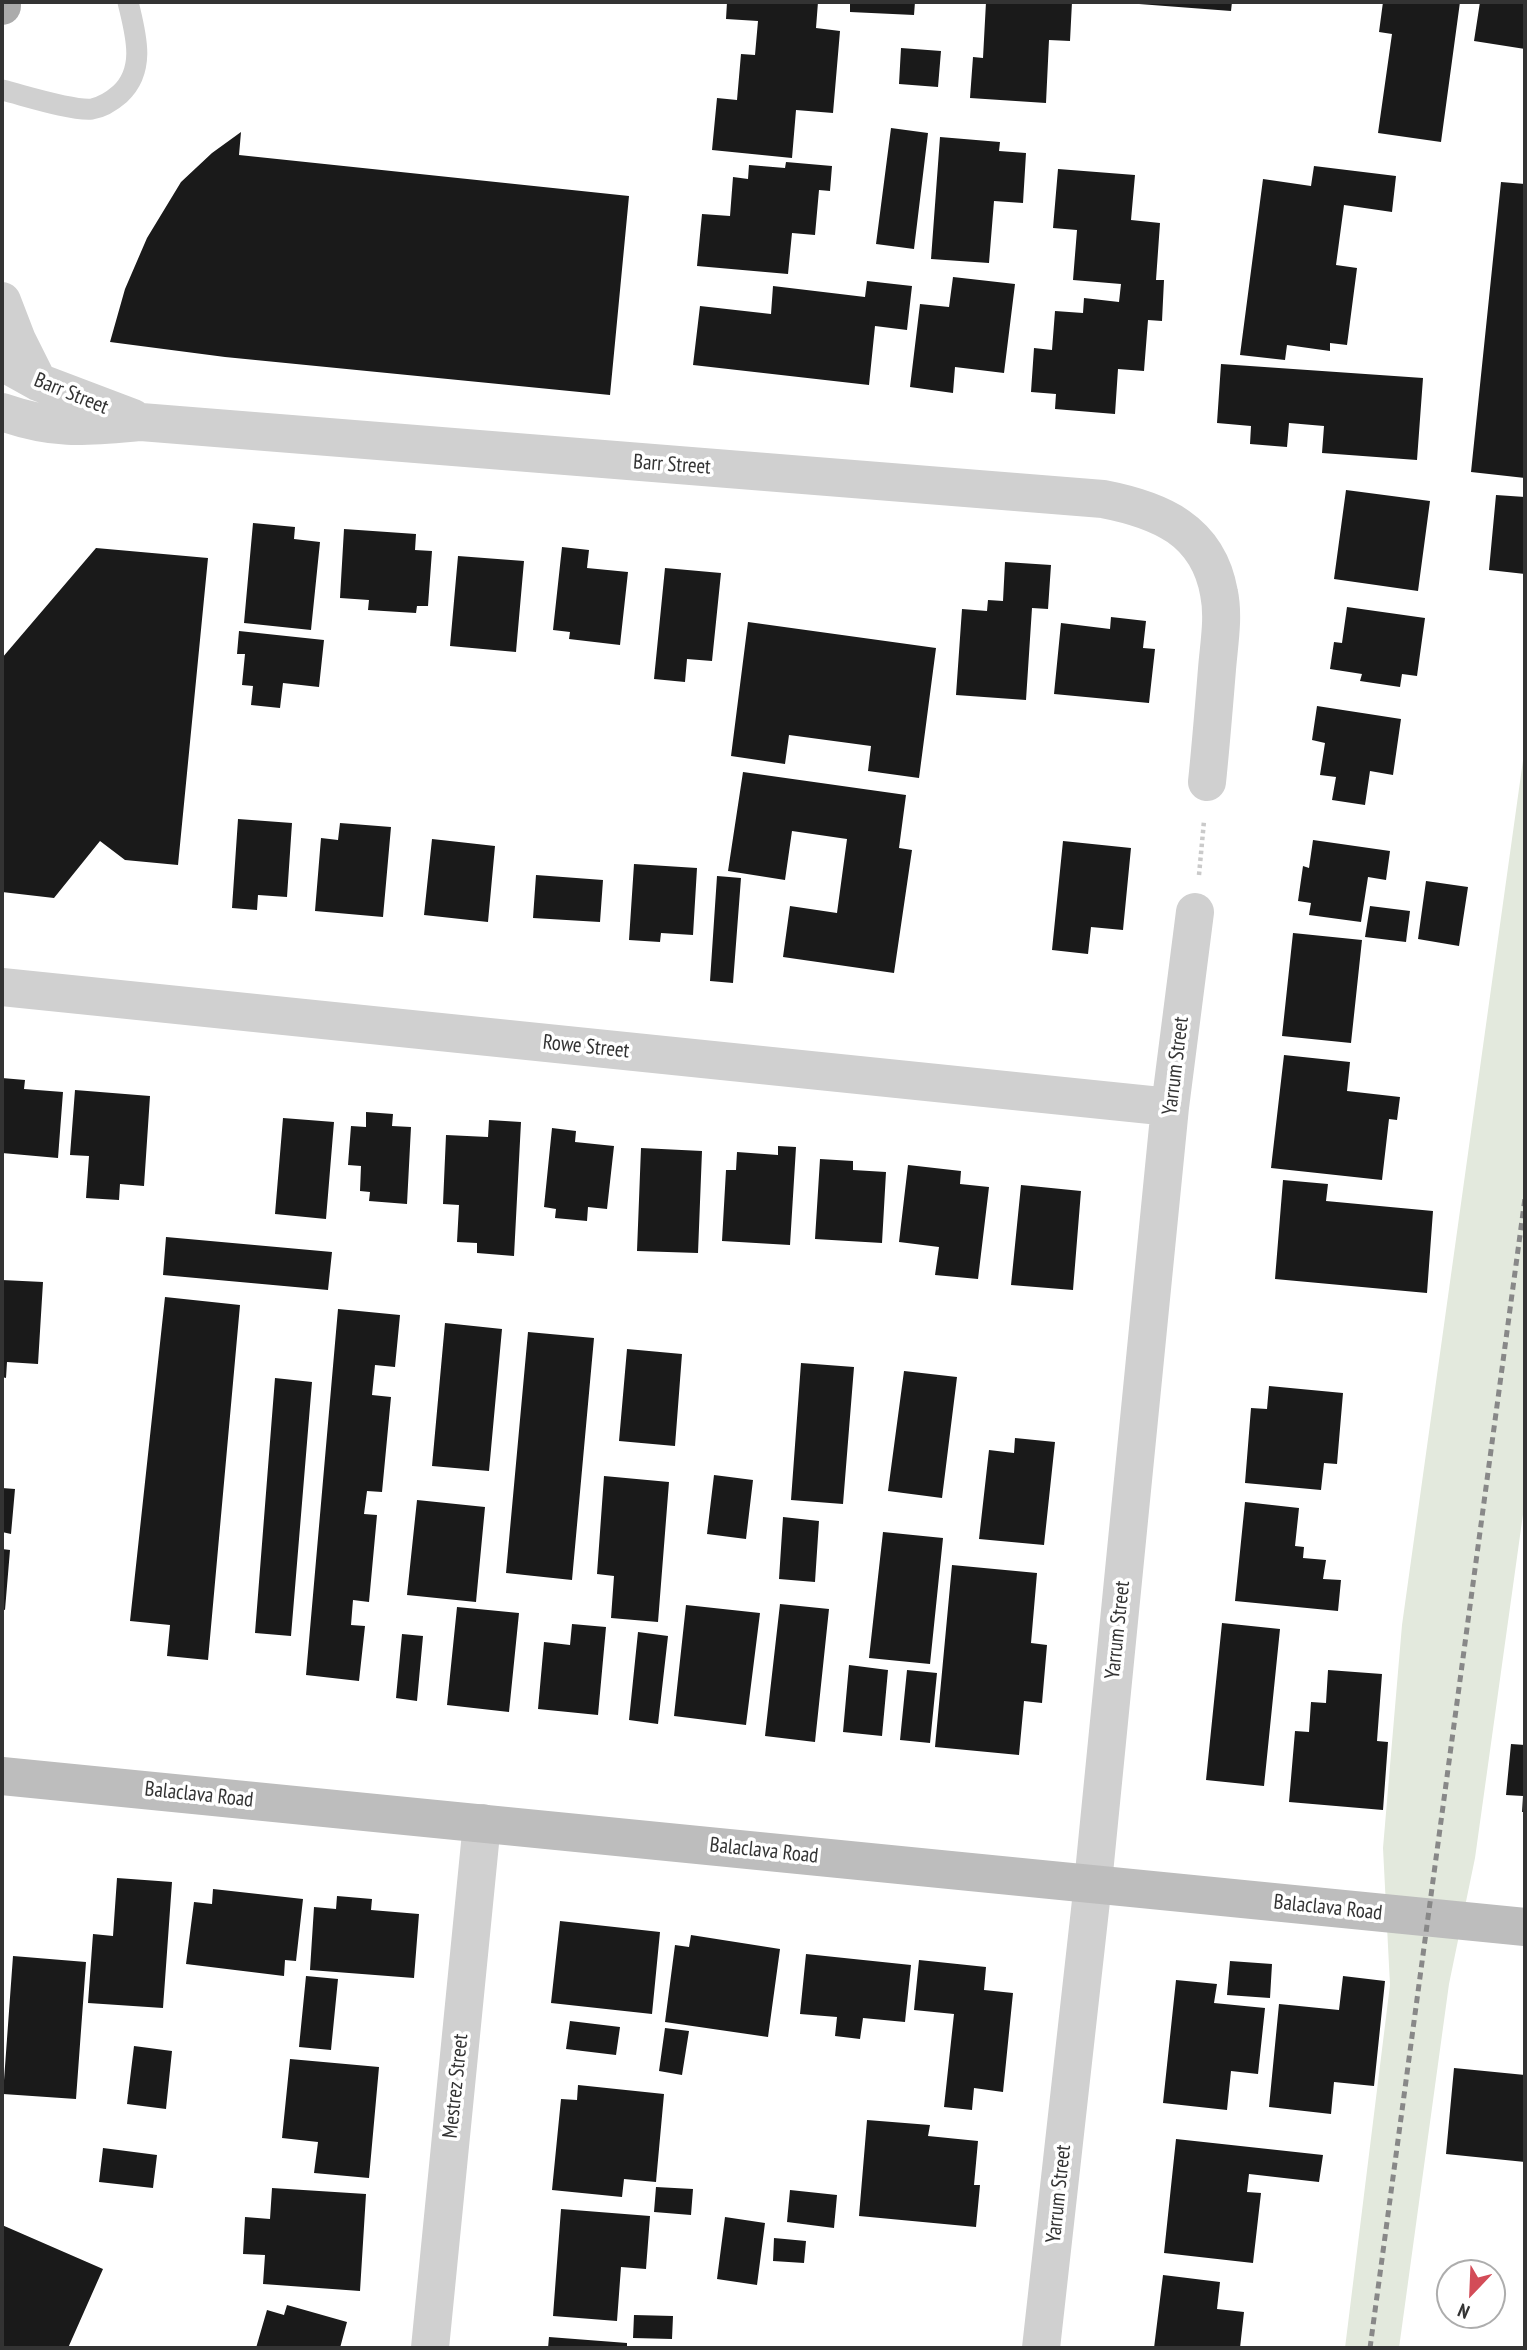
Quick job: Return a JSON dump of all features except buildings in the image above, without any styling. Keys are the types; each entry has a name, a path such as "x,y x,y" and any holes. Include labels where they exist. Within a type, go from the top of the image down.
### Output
{"street":[{"path":"2,301 17,340 38,382"},
{"name":"Barr Street","path":"2,362 38,382 141,422"},
{"name":"Barr Street","path":"2,412 36,423 63,427 141,422 1103,499 1139,506 1168,520 1194,538 1212,565 1220,596 1220,632 1207,782"},
{"name":"Yarrum Street","path":"1041,2348 1093,1883 1170,1107 1195,912"},
{"name":"Rowe Street","path":"2,987 1170,1107"},
{"name":"Balaclava Road","path":"2,1776 1525,1927"},
{"name":"Mestrez Street","path":"430,2348 482,1823"}],"lane":[{"path":"2,90 78,108 91,109 114,99 124,90 133,75 137,59 137,40 128,2"}],"path":[{"path":"1195,912 1207,782"}],"shaded area":[{"path":"1525,746 1525,1500 1475,1858 1449,1984 1399,2348 1345,2348 1390,1985 1383,1848 1402,1625"}],"railway":[{"path":"1370,2348 1525,1198"}]}
